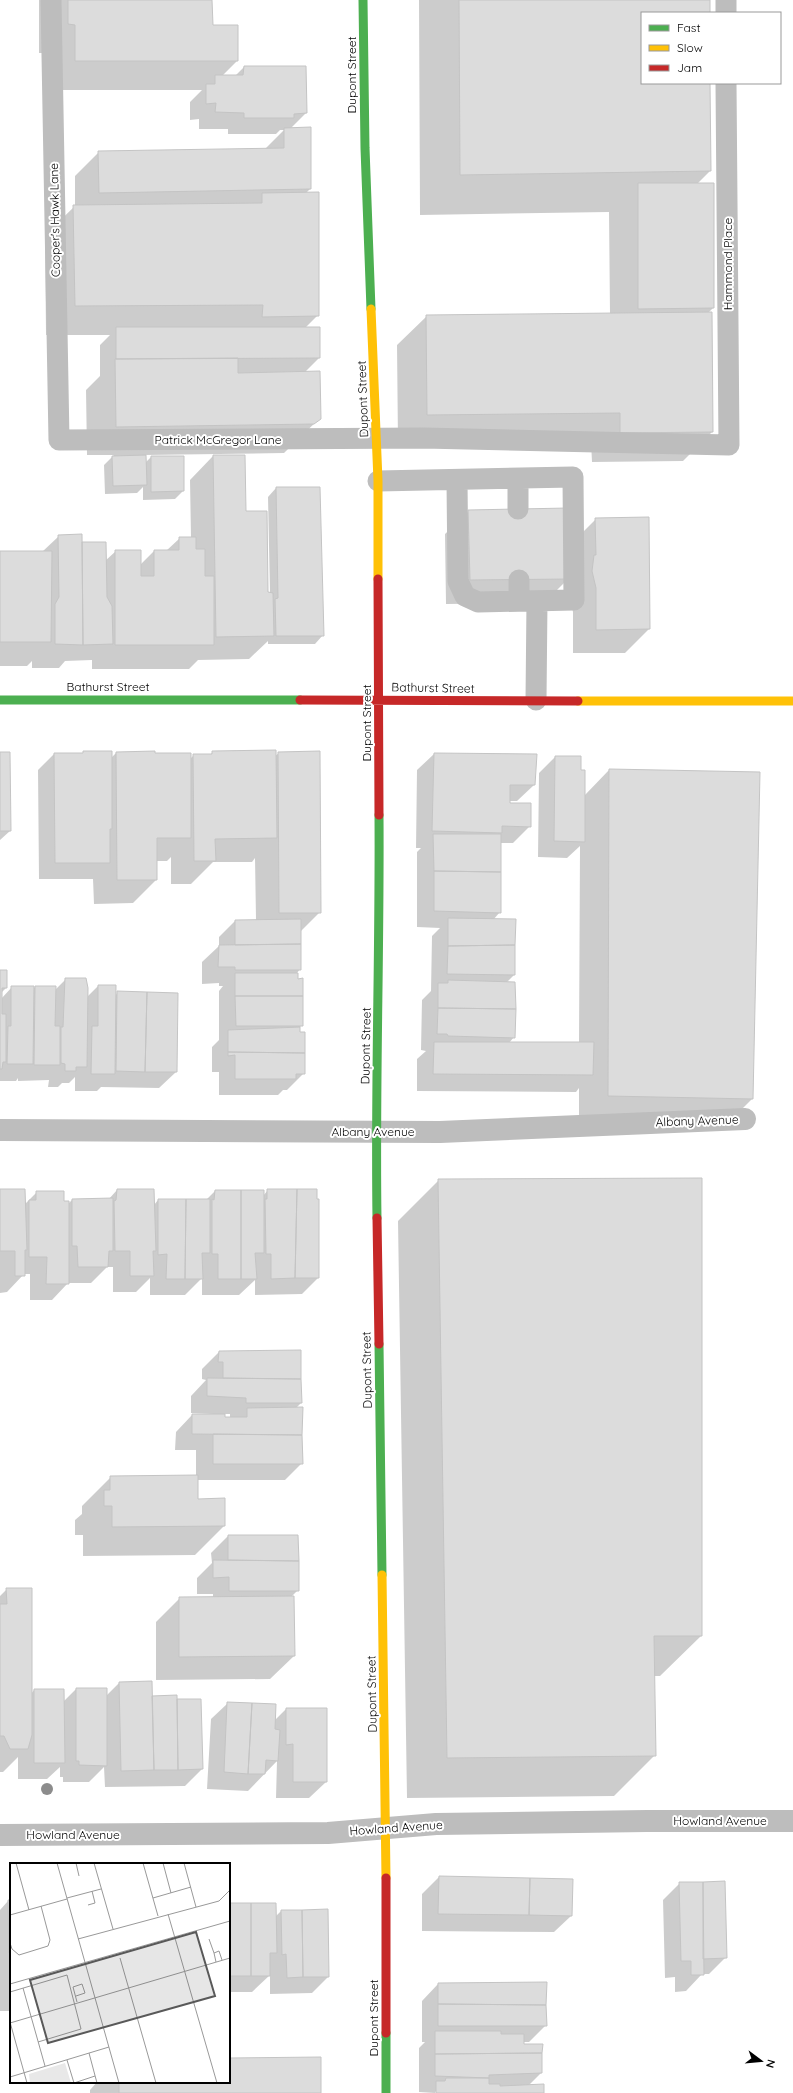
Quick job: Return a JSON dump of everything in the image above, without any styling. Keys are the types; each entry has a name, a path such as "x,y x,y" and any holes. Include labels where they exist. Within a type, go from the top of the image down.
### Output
{"main road":[{"name":"Dupont Street","path":"364,0 365,148 378,481 380,932 376,1132 386,1828 386,2093"},
{"name":"Bathurst Street","path":"0,700 379,699 793,701"}],"street":[{"name":"Albany Avenue","path":"0,1130 440,1132 745,1118"},
{"name":"Howland Avenue","path":"0,1835 328,1833 436,1824 647,1821 793,1821"}],"lane":[{"name":"Cooper's Hawk Lane","path":"51,0 59,440"},
{"path":"726,0 726,12"},
{"name":"Hammond Place","path":"726,84 729,445"},
{"name":"Patrick McGregor Lane","path":"59,440 377,438 729,445"},
{"path":"378,481 573,477 574,600 478,602 465,596 458,580 457,480"},
{"path":"518,479 518,509"},
{"path":"519,580 528,601 536,700"}],"building":[{"path":"68,0 212,0 213,25 238,25 238,61 75,61 75,25 68,24"},
{"path":"459,0 710,0 710,12 641,12 641,84 710,84 711,171 460,175"},
{"path":"244,66 306,66 307,113 294,114 294,118 244,118 244,113 215,112 216,103 206,104 206,84 215,84 215,75 243,75"},
{"path":"311,127 311,189 99,193 98,151 284,148 284,128"},
{"path":"638,183 714,183 714,308 638,309"},
{"path":"319,192 319,316 262,317 263,305 75,306 73,205 262,203 262,193"},
{"path":"712,312 713,432 620,433 620,413 427,415 426,315"},
{"path":"116,327 320,327 320,358 116,359"},
{"path":"238,358 238,373 320,371 321,419 314,424 116,427 115,359"},
{"path":"146,455 147,485 113,486 112,456"},
{"path":"213,455 245,455 246,511 267,511 268,592 273,593 274,636 216,637"},
{"path":"151,456 184,456 184,491 151,492"},
{"path":"276,487 320,487 324,636 276,636 275,599 278,598"},
{"path":"568,508 569,579 470,580 468,510"},
{"path":"649,517 650,629 596,630 596,588 592,571 594,555 596,555 595,518"},
{"path":"82,534 83,645 55,644 55,604 59,597 58,535"},
{"path":"179,537 196,537 196,549 205,549 205,576 214,576 214,645 115,645 115,550 141,550 141,576 154,576 154,550 179,550"},
{"path":"82,542 106,542 107,597 112,606 113,644 83,645"},
{"path":"0,551 52,551 51,642 0,642"},
{"path":"276,750 277,838 215,839 216,861 194,861 193,754 212,754 212,751"},
{"path":"83,751 112,751 112,829 110,829 110,863 55,863 54,753 83,753"},
{"path":"155,751 155,753 191,753 191,838 157,838 157,880 117,880 116,752"},
{"path":"320,751 321,913 279,913 278,752"},
{"path":"0,752 10,752 11,831 0,831"},
{"path":"434,753 537,754 535,785 510,785 510,803 531,803 531,827 502,826 502,833 432,831"},
{"path":"555,756 581,756 581,770 585,770 585,842 554,841"},
{"path":"609,769 760,772 753,1099 608,1096"},
{"path":"433,834 501,834 501,872 434,871"},
{"path":"434,871 501,872 501,913 434,911"},
{"path":"448,918 516,919 515,945 448,946"},
{"path":"301,919 301,944 235,945 235,920"},
{"path":"301,944 301,970 235,970 235,967 218,967 219,945"},
{"path":"515,945 515,975 447,974 448,946"},
{"path":"0,970 7,970 7,988 2,988 2,1014 6,1014 6,1062 3,1062 2,1069 0,1069"},
{"path":"235,973 298,973 298,979 303,978 303,996 235,996"},
{"path":"65,978 86,978 88,988 87,1067 76,1067 76,1071 65,1071 65,1064 61,1063 61,1027 63,1027"},
{"path":"448,980 515,982 516,1009 438,1008 438,983 448,983"},
{"path":"98,985 116,985 115,1074 91,1074 92,1026 98,1026"},
{"path":"11,986 34,986 33,1064 7,1064 8,1026 11,1026"},
{"path":"35,986 56,986 55,1026 60,1026 60,1065 34,1065"},
{"path":"117,991 147,992 145,1072 116,1071"},
{"path":"147,992 178,993 177,1072 145,1072"},
{"path":"235,996 303,996 303,1026 236,1026"},
{"path":"438,1008 516,1009 515,1038 448,1036 447,1034 437,1034"},
{"path":"300,1027 300,1032 305,1032 305,1053 228,1052 228,1030"},
{"path":"434,1042 594,1042 593,1075 433,1074"},
{"path":"228,1052 305,1053 305,1074 296,1074 296,1079 235,1079 235,1055 228,1056"},
{"path":"702,1178 702,1636 654,1636 656,1756 447,1758 438,1179"},
{"path":"0,1189 25,1189 27,1250 25,1250 25,1276 15,1276 15,1251 0,1251"},
{"path":"117,1189 154,1189 156,1251 153,1251 154,1276 130,1276 130,1251 115,1251 114,1201 116,1200"},
{"path":"267,1189 297,1189 295,1278 271,1279 271,1254 266,1254 265,1199 267,1199"},
{"path":"297,1189 317,1189 317,1199 319,1199 319,1278 295,1278"},
{"path":"215,1190 241,1190 241,1279 218,1279 218,1254 212,1254 212,1199 214,1200"},
{"path":"241,1190 264,1190 264,1253 255,1253 257,1279 241,1279"},
{"path":"36,1191 64,1191 64,1201 69,1201 69,1284 46,1284 47,1257 29,1257 29,1200 36,1200"},
{"path":"113,1198 113,1251 109,1251 108,1267 78,1267 77,1246 72,1246 72,1199"},
{"path":"158,1199 186,1199 185,1279 166,1279 167,1254 158,1255"},
{"path":"186,1199 210,1199 210,1253 202,1253 203,1279 185,1279"},
{"path":"301,1350 301,1379 223,1378 223,1362 218,1362 219,1351"},
{"path":"207,1378 301,1379 302,1403 246,1403 246,1398 207,1396"},
{"path":"303,1407 302,1435 192,1434 192,1414 225,1414 225,1417 247,1417 247,1408"},
{"path":"213,1434 302,1435 303,1464 213,1464"},
{"path":"198,1475 198,1499 225,1498 225,1526 112,1527 112,1506 104,1506 104,1490 110,1490 110,1476"},
{"path":"228,1535 298,1535 299,1561 228,1560"},
{"path":"213,1560 299,1561 299,1591 229,1591 229,1577 213,1578"},
{"path":"6,1588 32,1588 32,1735 28,1749 10,1749 4,1736 0,1736 0,1604 7,1604"},
{"path":"294,1596 295,1656 179,1657 179,1597"},
{"path":"152,1681 154,1770 121,1771 119,1682"},
{"path":"76,1688 107,1688 107,1766 79,1765 79,1761 76,1761"},
{"path":"34,1689 64,1689 65,1763 34,1763"},
{"path":"177,1695 178,1770 154,1770 152,1696"},
{"path":"177,1699 201,1699 203,1769 178,1770"},
{"path":"227,1702 252,1703 248,1774 224,1772"},
{"path":"252,1703 276,1704 275,1729 280,1730 278,1761 266,1760 265,1774 248,1774"},
{"path":"286,1708 327,1708 327,1782 293,1782 293,1744 286,1745"},
{"path":"439,1876 530,1878 529,1915 438,1914"},
{"path":"530,1878 573,1879 572,1916 529,1915"},
{"path":"725,1881 727,1958 703,1959 703,1882"},
{"path":"679,1882 703,1882 704,1975 691,1975 691,1961 681,1961"},
{"path":"8,1900 10,1900 10,1953"},
{"path":"230,1903 251,1903 251,1976 230,1976"},
{"path":"251,1903 276,1903 277,1953 270,1953 270,1976 251,1976"},
{"path":"328,1909 329,1977 303,1977 302,1910"},
{"path":"281,1910 302,1910 303,1977 287,1978 286,1954 282,1955"},
{"path":"547,1982 546,2005 438,2004 438,1983"},
{"path":"438,2004 546,2005 547,2026 438,2026"},
{"path":"435,2031 501,2031 501,2034 524,2034 524,2044 543,2044 542,2053 435,2054"},
{"path":"542,2053 542,2073 489,2075 489,2078 435,2076 435,2054"},
{"path":"321,2057 321,2093 119,2093 119,2083 230,2083 230,2058"},
{"path":"446,2078 489,2078 489,2084 500,2084 500,2086 544,2084 544,2093 436,2093 436,2081 445,2081"}],"traffic: fast":[{"path":"363,0 365,148 371,309"},
{"path":"0,700 300,700"},
{"path":"377,1218 379,815"},
{"path":"379,1344 382,1575"},
{"path":"386,2033 386,2093"}],"traffic: slow":[{"path":"371,309 378,481 378,579"},
{"path":"578,701 793,701"},
{"path":"382,1575 386,1878"}],"traffic: jam":[{"path":"378,579 379,815"},
{"path":"300,700 578,701"},
{"path":"377,1218 379,1344"},
{"path":"386,1878 386,2033"}]}
